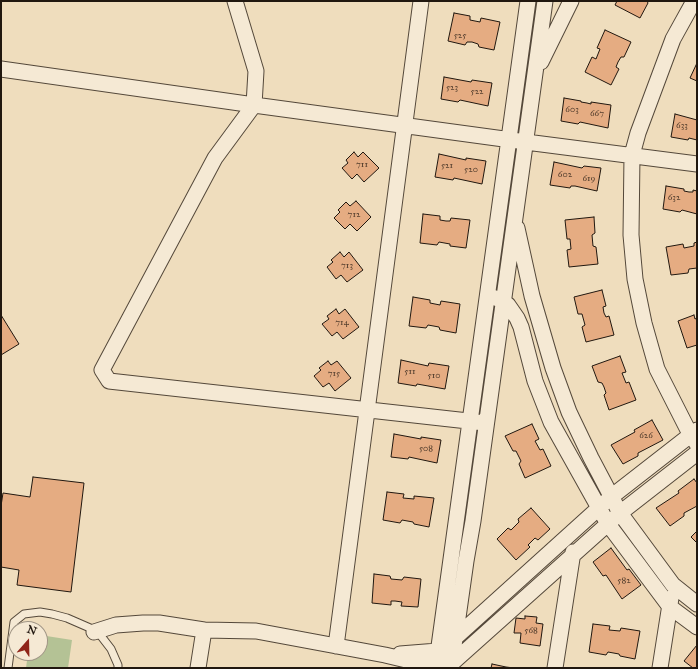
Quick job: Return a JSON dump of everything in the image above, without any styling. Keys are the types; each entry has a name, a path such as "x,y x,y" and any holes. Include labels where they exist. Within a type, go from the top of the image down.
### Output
{"street":[{"path":"235,1 256,71 254,105 215,158 102,370 109,381 486,423"},
{"path":"336,646 421,1"},
{"path":"444,667 438,651 528,1"},
{"path":"444,667 455,638 473,521 545,1"},
{"path":"535,74 571,1"},
{"path":"385,655 438,651 455,638 611,497 695,436 657,369 644,323 635,279 631,235 632,155 638,133 673,39 694,1"},
{"path":"1,69 405,126 697,164"},
{"path":"515,218 532,296 553,368 569,412 620,513 673,585 697,604"},
{"path":"488,296 503,301 514,312 521,327 535,380 551,422 608,524 670,607 697,627"},
{"path":"444,667 573,556 620,513 697,453"},
{"path":"555,668 578,528"},
{"path":"660,668 673,585"},
{"path":"94,632 116,624 143,623 160,623 204,630 256,631 444,667"},
{"path":"198,668 204,630"}],"lane":[{"path":"8,668 14,622 24,614 40,612 67,618 101,636 111,649 118,668"}],"green space":[{"path":"48,636 72,640 68,668 26,668 27,661 48,661"}],"building":[{"path":"617,1 647,1 648,3 640,18 615,5"},
{"path":"454,13 470,16 470,20 480,22 481,18 500,22 494,50 479,47 478,44 472,42 467,42 465,45 448,41"},
{"path":"605,30 631,42 624,57 621,57 618,62 616,67 619,69 611,85 585,72 592,57 596,59 600,49 597,48"},
{"path":"697,63 697,81 690,78"},
{"path":"444,77 471,82 472,80 492,83 488,106 460,100 458,102 441,99"},
{"path":"564,98 591,104 591,102 611,105 608,128 580,122 578,124 561,121"},
{"path":"675,114 697,120 697,140 671,137"},
{"path":"354,152 358,157 363,152 379,168 364,182 357,174 352,179 342,168 348,163 346,160"},
{"path":"439,154 466,160 466,158 486,161 482,184 454,178 453,180 435,177"},
{"path":"554,162 582,168 584,166 601,168 597,191 575,186 571,186 570,188 550,185"},
{"path":"666,186 684,189 684,191 689,192 693,192 693,190 697,191 697,214 682,210 680,212 663,209"},
{"path":"356,201 371,217 357,231 350,224 345,229 334,218 340,212 338,210 346,202 350,206"},
{"path":"423,214 440,216 440,220 446,221 450,221 451,218 470,220 466,248 450,246 450,244 439,242 437,245 420,243"},
{"path":"594,217 595,233 592,235 593,246 596,247 598,264 569,267 567,250 571,249 570,239 567,239 565,220"},
{"path":"697,242 697,268 689,269 688,273 671,275 666,247 683,244 684,248 694,246 694,243"},
{"path":"340,252 344,257 349,252 363,270 347,282 341,275 336,279 327,267 333,262 331,260"},
{"path":"602,290 606,306 603,307 604,313 606,317 609,316 614,335 586,342 582,327 585,325 582,314 578,314 574,297"},
{"path":"413,297 430,300 430,303 440,305 441,301 460,304 456,333 440,330 439,327 428,325 426,328 409,326"},
{"path":"336,309 339,314 345,309 359,327 343,339 337,332 332,336 322,324 329,319 327,316"},
{"path":"1,315 19,344 1,355"},
{"path":"694,315 695,319 697,318 697,345 687,348 678,321"},
{"path":"620,356 626,372 622,373 626,383 629,382 636,400 609,410 604,395 606,393 604,387 602,383 598,382 592,366"},
{"path":"401,360 428,366 429,363 449,366 445,389 417,384 416,386 398,383"},
{"path":"328,361 331,365 337,361 351,378 335,391 329,383 323,387 314,376 321,370 319,368"},
{"path":"652,420 663,440 638,453 638,456 623,464 611,445 635,432 634,430"},
{"path":"532,424 539,439 535,441 540,450 543,449 551,466 525,478 519,464 521,461 516,451 513,451 505,436"},
{"path":"394,434 421,439 421,437 441,440 437,463 409,457 408,459 391,457"},
{"path":"33,477 84,483 71,592 17,585 19,570 1,567 1,506 3,493 30,497"},
{"path":"694,479 697,483 697,506 684,513 684,516 670,526 656,508 679,493 678,491"},
{"path":"387,492 404,494 403,498 414,499 414,496 434,498 429,527 402,520 400,523 383,520"},
{"path":"531,508 550,529 538,540 535,538 528,545 530,547 516,560 497,539 508,528 511,530 519,522 518,519"},
{"path":"697,531 697,543 691,537"},
{"path":"611,548 627,570 629,569 641,585 622,599 606,575 603,576 593,562"},
{"path":"374,574 390,576 391,579 402,580 404,577 421,579 418,607 401,606 402,602 395,601 391,601 391,605 372,603"},
{"path":"525,616 537,617 536,623 543,624 540,646 520,643 521,633 514,633 516,618 525,619"},
{"path":"593,624 610,626 609,630 620,631 621,628 640,631 635,659 608,652 606,655 589,652"},
{"path":"697,645 697,668 693,668 684,661"},
{"path":"492,664 506,667 514,668 491,668"}]}
